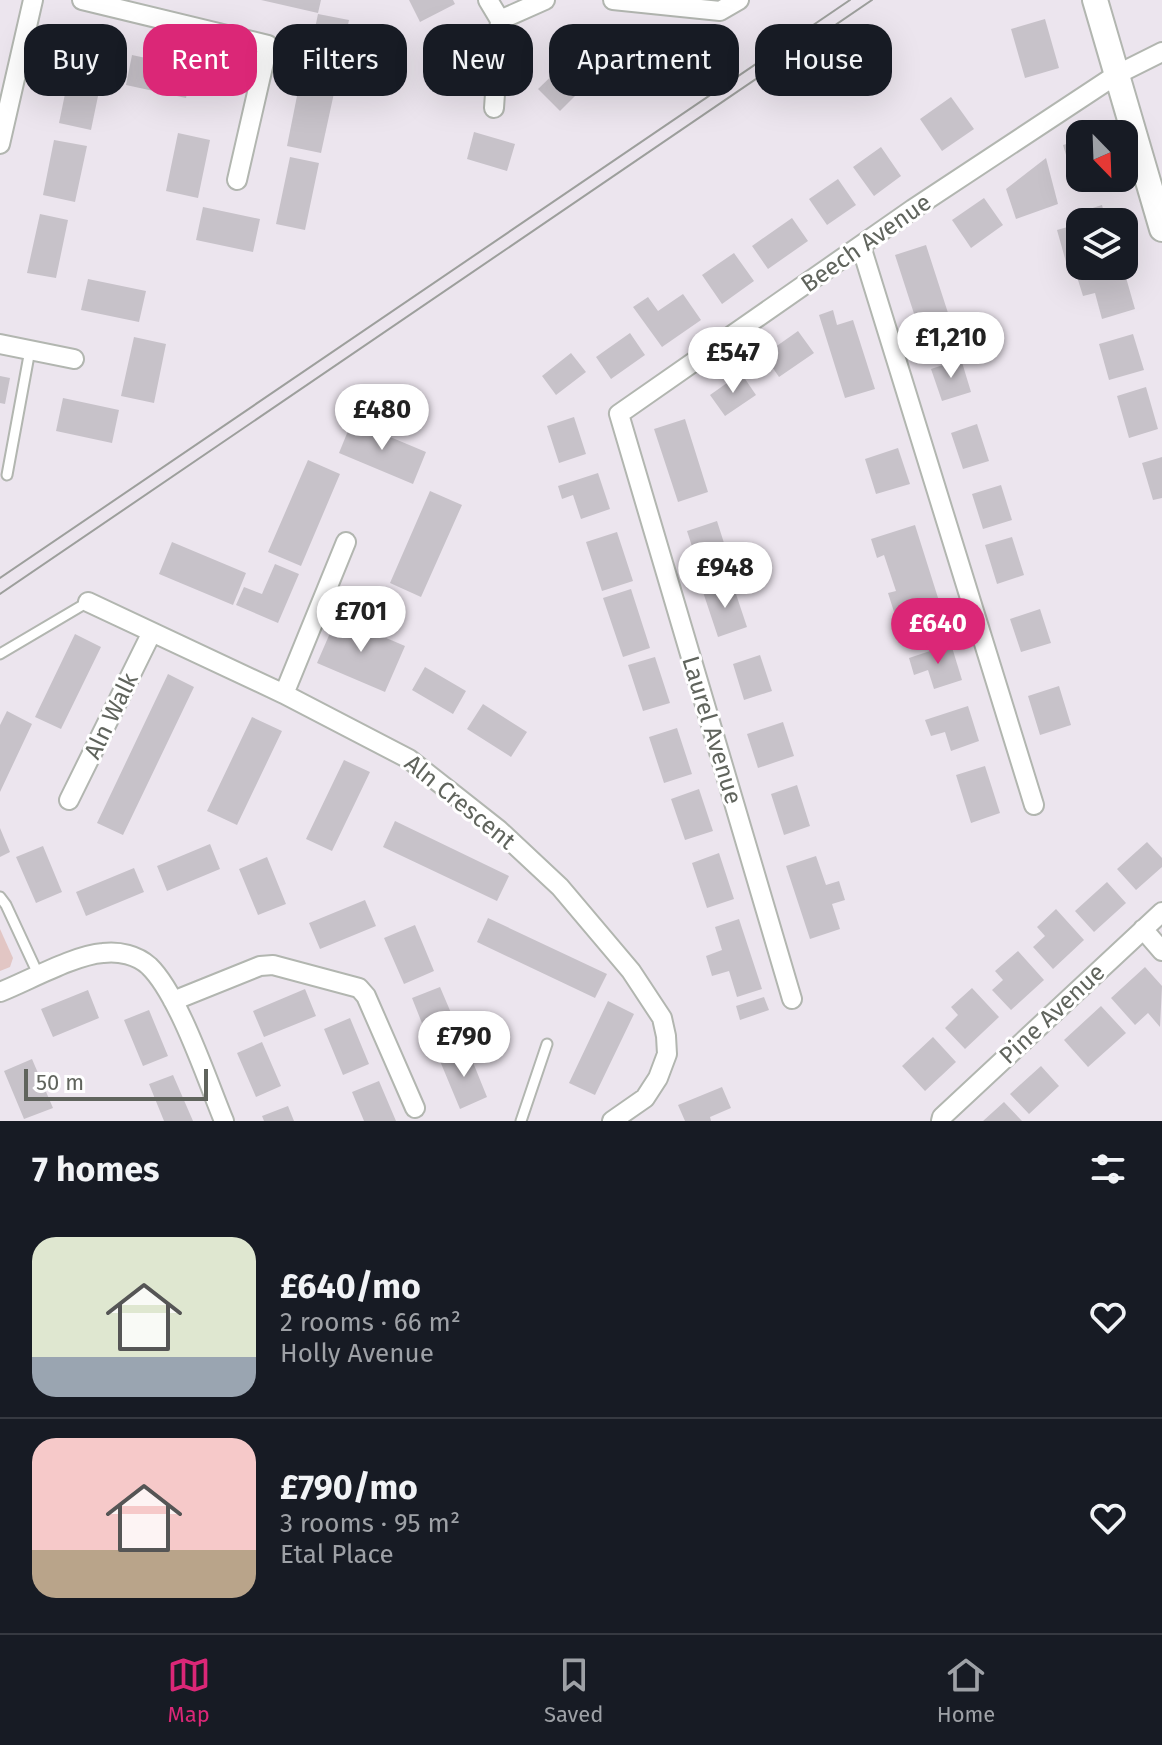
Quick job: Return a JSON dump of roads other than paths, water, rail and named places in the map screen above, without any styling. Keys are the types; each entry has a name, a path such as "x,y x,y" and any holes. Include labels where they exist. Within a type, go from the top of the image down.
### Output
{"street":[{"path":"0,144 6,86 33,0"},
{"path":"82,0 268,45 237,180"},
{"path":"488,0 500,20 494,108"},
{"path":"500,20 545,0"},
{"path":"613,0 720,11 739,0"},
{"path":"1095,0 1162,229"},
{"name":"Beech Avenue","path":"619,414 861,246 1116,75 1162,52"},
{"path":"861,246 1034,805"},
{"path":"0,344 74,359"},
{"name":"Laurel Avenue","path":"619,414 792,999"},
{"path":"284,694 346,542"},
{"name":"Aln Crescent","path":"88,602 284,694 409,759 499,830 560,887 631,971 662,1018 667,1054 658,1078 645,1098 621,1119"},
{"name":"Aln Walk","path":"69,800 152,632"},
{"name":"Pine Avenue","path":"942,1119 1162,912"},
{"path":"1143,929 1162,951"},
{"path":"0,992 101,953 134,957 148,965 173,1001 224,1121"},
{"path":"173,1001 260,966 273,965 359,988 366,996 415,1108"}],"lane":[{"path":"7,475 30,350"},
{"path":"0,654 88,602"},
{"path":"0,897 39,976"},
{"path":"521,1121 547,1044"}],"tram line":[{"path":"0,578 850,0"},
{"path":"0,594 872,0"}]}
